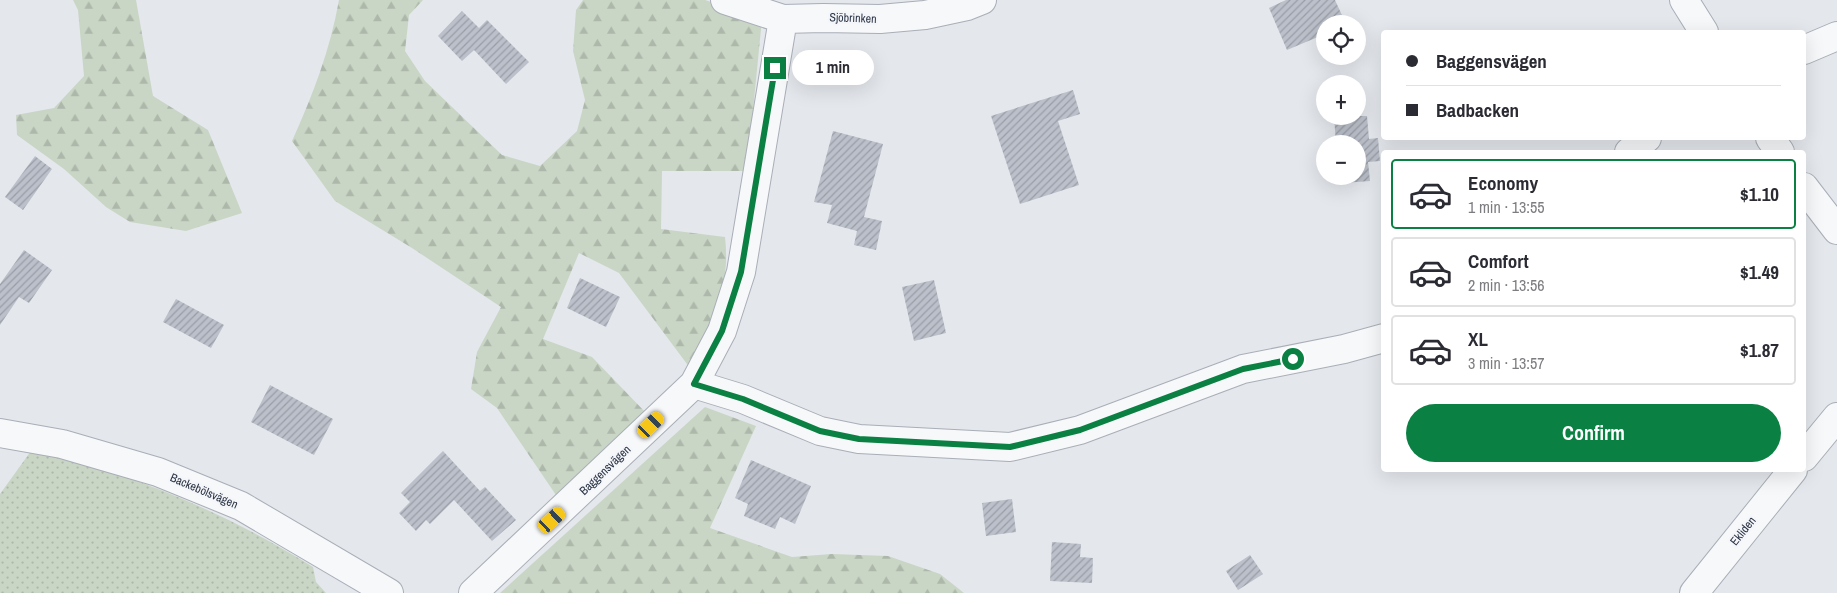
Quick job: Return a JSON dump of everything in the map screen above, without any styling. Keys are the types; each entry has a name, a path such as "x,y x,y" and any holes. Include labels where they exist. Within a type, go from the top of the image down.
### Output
{"street":[{"name":"Sjöbrinken","path":"726,0 783,19 880,19 925,15 967,6 982,0"},
{"path":"1684,0 1703,30"},
{"name":"Baggensvägen","path":"473,593 694,384 722,331 741,272 783,19"},
{"path":"1806,49 1837,36"},
{"path":"1632,150 1644,140"},
{"path":"1806,190 1837,230"},
{"path":"694,384 743,399 820,431 859,439 1010,447 1080,430 1243,369 1344,349 1381,339"},
{"path":"1806,455 1837,417"},
{"name":"Backebölsvägen","path":"0,433 62,444 158,472 241,506 389,593"},
{"name":"Ekliden","path":"1694,593 1791,472"}],"green space":[{"path":"73,0 136,0 153,96 208,130 242,213 186,231 130,222 106,207 64,169 17,135 16,115 54,108 84,76 78,10"},
{"path":"339,0 423,0 409,15 405,51 425,81 502,155 540,166 577,131 585,100 573,51 576,10 583,0 705,0 762,19 747,171 662,171 661,229 725,237 725,273 718,305 706,336 690,368 619,273 579,253 543,339 592,357 648,415 558,498 497,408 471,389 477,352 501,307 412,248 335,201 292,141 320,72 331,37"},
{"path":"705,407 756,426 710,528 792,557 832,554 888,556 940,574 964,593 500,593"},
{"path":"31,451 81,462 138,481 190,502 240,526 313,567 316,582 326,593 0,593 0,494"}],"building":[{"path":"1286,0 1335,0 1342,15 1316,15 1316,38 1287,50 1269,8"},
{"path":"462,11 479,28 487,20 529,62 506,84 474,50 462,61 438,36"},
{"path":"1073,90 1080,114 1058,121 1079,185 1020,204 991,116"},
{"path":"1367,116 1369,139 1378,138 1380,161 1368,162 1370,181 1366,181 1366,135 1335,135 1335,125 1366,125"},
{"path":"833,131 883,144 864,217 882,221 876,250 854,245 857,231 827,223 832,205 814,202"},
{"path":"35,156 52,169 23,210 5,197"},
{"path":"24,250 52,270 29,303 19,297 0,325 0,284"},
{"path":"580,278 620,297 606,327 567,308"},
{"path":"934,280 946,333 914,341 902,287"},
{"path":"176,299 224,325 211,348 163,322"},
{"path":"270,385 333,419 314,455 251,422"},
{"path":"443,451 480,491 485,487 516,520 492,541 454,500 430,524 426,520 416,531 399,513 410,502 401,493"},
{"path":"751,460 811,486 795,524 780,517 775,529 744,516 748,504 735,498"},
{"path":"1012,499 1016,532 986,536 982,503"},
{"path":"1052,542 1081,544 1080,557 1093,558 1092,583 1050,581"},
{"path":"1250,555 1263,574 1238,590 1226,571"}],"route":[{"path":"775,68 741,272 722,331 694,384 743,399 820,431 859,439 1010,447 1080,430 1243,369 1293,359"}]}
